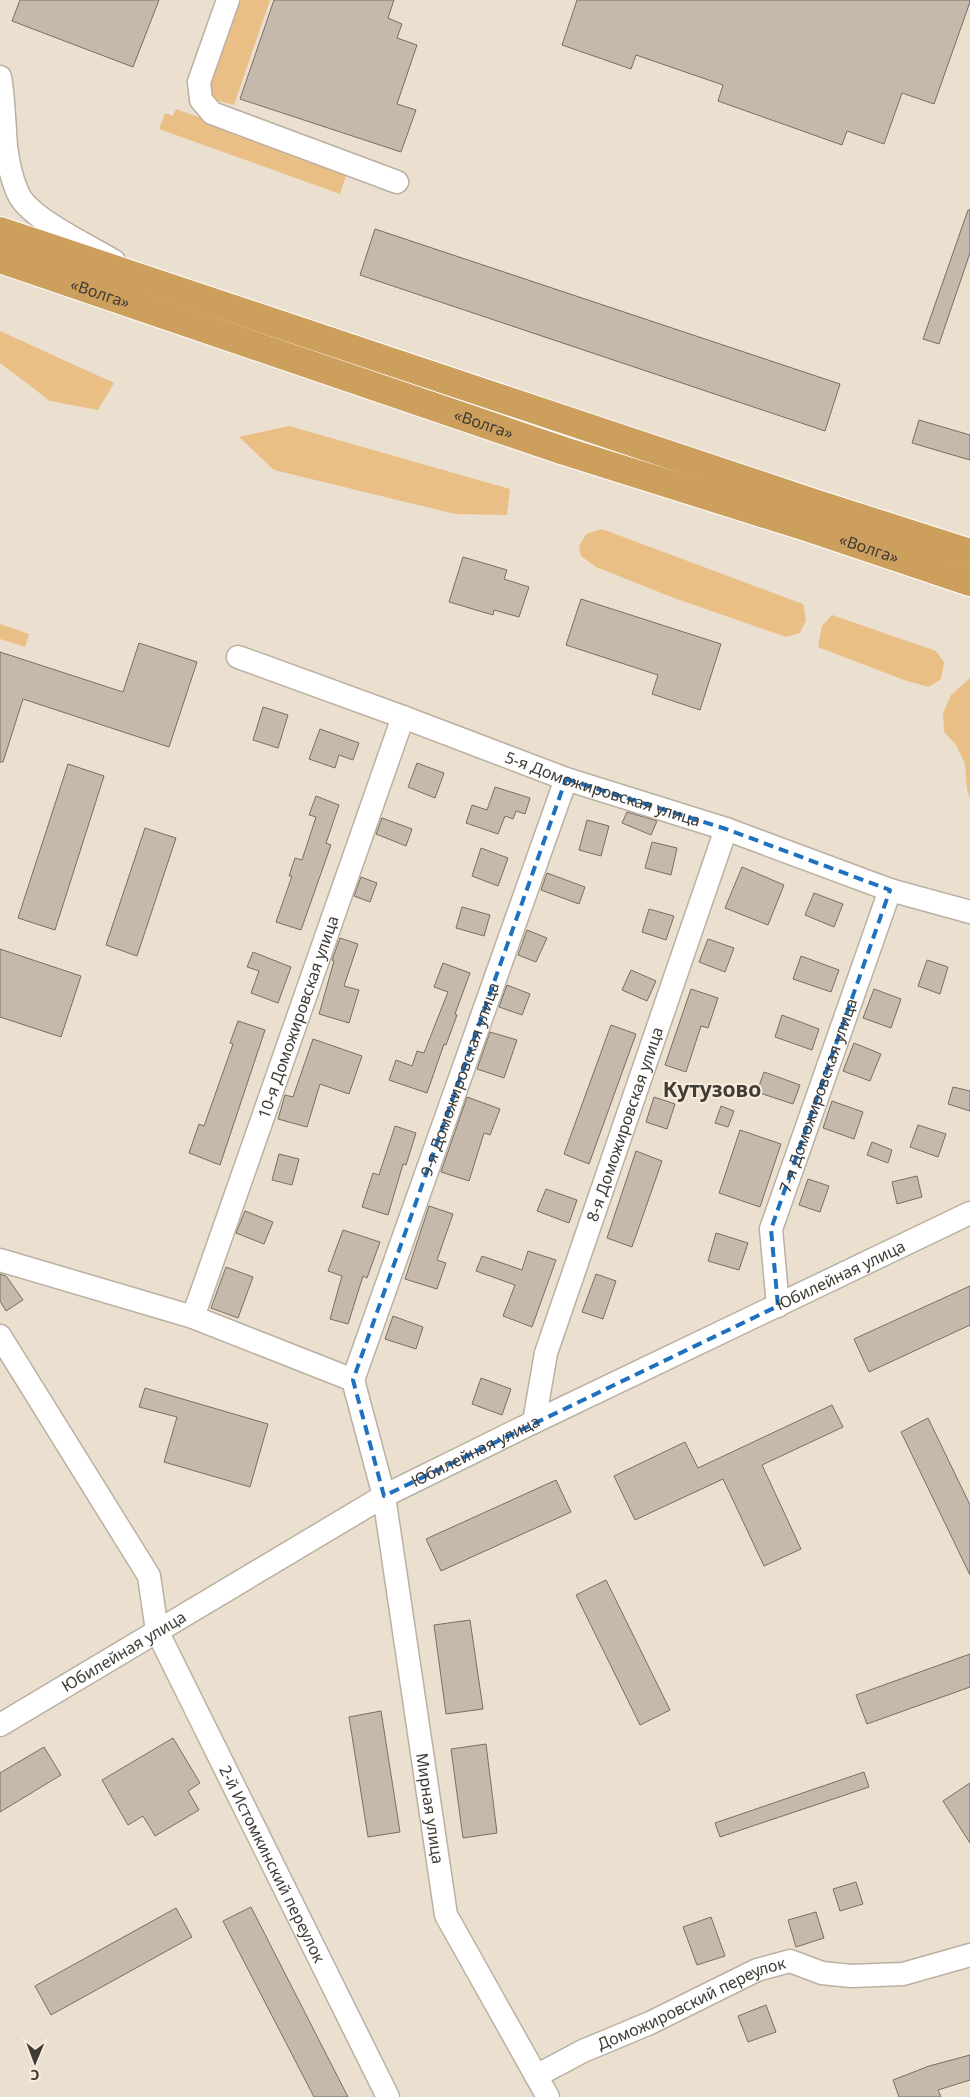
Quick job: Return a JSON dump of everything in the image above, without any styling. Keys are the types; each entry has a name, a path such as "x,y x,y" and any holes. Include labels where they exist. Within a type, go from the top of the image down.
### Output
{"highway":[{"name":"«Волга»","path":"0,231 814,503 970,553"},
{"name":"«Волга»","path":"0,259 555,448 803,526 970,582"}],"street":[{"path":"228,0 199,82 201,100 212,113 397,182"},
{"path":"0,77 3,95 3,154 21,198 48,223 147,279"},
{"name":"5-я Доможировская улица","path":"238,657 566,778 726,828 890,890 970,912"},
{"name":"10-я Доможировская улица","path":"193,1317 403,717"},
{"name":"9-я Доможировская улица","path":"353,1380 566,778"},
{"name":"8-я Доможировская улица","path":"534,1422 546,1353 726,828"},
{"name":"7-я Доможировская улица","path":"778,1306 771,1229 890,890"},
{"name":"Юбилейная улица","path":"0,1725 384,1496 970,1213"},
{"path":"0,1260 193,1317 353,1380"},
{"name":"2-й Истомкинский переулок","path":"0,1336 149,1576 157,1631 388,2097"},
{"name":"Мирная улица","path":"353,1380 384,1496 446,1916 548,2097"},
{"name":"Доможировский переулок","path":"536,2076 583,2051 650,2023 757,1970 790,1961 822,1972 851,1976 903,1974 970,1955"}],"highlighted area":[{"path":"566,779 726,829 890,890 771,1229 778,1306 384,1496 353,1380"}],"shaded area":[{"path":"237,0 270,0 234,105 212,99 210,83"},
{"path":"176,109 348,170 340,194 159,129 165,113 173,116"},
{"path":"0,331 114,383 98,410 50,401 0,363"},
{"path":"289,426 510,489 507,515 455,514 274,470 239,437"},
{"path":"602,529 803,604 806,620 800,633 786,637 674,598 596,567 581,556 579,546 586,534"},
{"path":"832,615 936,651 944,662 941,679 929,687 904,680 818,647 822,626"},
{"path":"0,624 29,634 25,647 0,639"},
{"path":"970,678 970,798 967,790 965,764 956,745 944,732 943,713 951,695"}],"building":[{"path":"20,0 159,0 133,67 12,21"},
{"path":"274,0 394,0 388,18 402,24 397,38 417,45 397,104 416,110 401,152 240,99"},
{"path":"577,0 970,0 970,2 934,104 902,93 884,144 847,131 842,145 718,101 723,85 636,55 631,69 562,45"},
{"path":"968,210 970,210 970,253 939,344 923,339"},
{"path":"375,229 840,384 825,431 360,275"},
{"path":"919,420 970,435 970,460 912,443"},
{"path":"463,557 507,570 504,579 529,587 519,617 494,610 493,615 449,602"},
{"path":"581,599 721,644 700,710 652,694 658,675 566,645"},
{"path":"139,643 197,662 169,747 23,699 3,762 0,762 0,652 123,692"},
{"path":"263,707 288,715 278,748 253,740"},
{"path":"320,729 359,743 353,760 339,755 335,768 309,759"},
{"path":"417,763 444,773 435,798 408,787"},
{"path":"68,764 104,776 55,930 18,918"},
{"path":"495,787 530,798 525,814 516,811 513,819 505,816 498,834 466,823 472,805 487,810"},
{"path":"316,796 339,805 326,843 331,845 301,930 276,922 292,876 289,876 295,858 302,860 316,817 309,815"},
{"path":"627,812 657,821 651,835 622,823"},
{"path":"382,818 412,829 406,846 376,834"},
{"path":"587,820 609,826 601,856 579,850"},
{"path":"145,828 176,838 137,956 106,945"},
{"path":"652,842 677,848 671,875 645,868"},
{"path":"481,848 508,858 498,886 472,876"},
{"path":"742,867 784,885 768,925 725,908"},
{"path":"547,873 585,887 579,904 541,890"},
{"path":"361,877 377,883 370,902 354,896"},
{"path":"814,893 843,904 834,927 805,915"},
{"path":"462,907 490,915 484,936 456,928"},
{"path":"649,909 674,916 666,940 642,932"},
{"path":"527,930 547,938 536,962 518,955"},
{"path":"340,938 358,944 344,986 359,990 349,1023 319,1014 334,961 332,960"},
{"path":"708,939 734,948 725,972 699,962"},
{"path":"0,949 81,976 61,1037 0,1017"},
{"path":"253,952 291,967 278,1003 251,993 259,971 247,967"},
{"path":"801,956 839,970 831,992 793,979"},
{"path":"927,960 948,967 940,994 918,986"},
{"path":"443,963 470,973 455,1014 457,1015 446,1045 444,1044 427,1093 389,1080 396,1060 412,1066 417,1051 424,1053 448,992 434,987"},
{"path":"631,970 656,981 647,1001 622,990"},
{"path":"507,985 530,994 522,1015 499,1007"},
{"path":"691,989 718,998 708,1028 701,1026 686,1072 665,1065"},
{"path":"874,989 901,999 891,1028 863,1018"},
{"path":"782,1015 819,1029 812,1050 775,1037"},
{"path":"238,1021 265,1030 220,1165 189,1153 199,1124 204,1126 233,1044 230,1043"},
{"path":"611,1025 636,1034 589,1164 564,1154"},
{"path":"490,1032 517,1040 504,1078 477,1069"},
{"path":"313,1039 362,1056 349,1094 320,1084 307,1127 278,1119 285,1095 293,1097"},
{"path":"854,1043 881,1054 870,1081 843,1071"},
{"path":"764,1072 800,1085 793,1104 757,1092"},
{"path":"953,1087 970,1091 970,1111 948,1104"},
{"path":"467,1097 500,1109 490,1135 484,1133 469,1181 441,1172"},
{"path":"654,1097 675,1104 667,1129 646,1122"},
{"path":"832,1101 863,1112 854,1139 823,1128"},
{"path":"721,1106 734,1111 728,1127 715,1123"},
{"path":"918,1125 946,1134 938,1157 910,1147"},
{"path":"395,1126 416,1133 406,1165 403,1164 388,1215 362,1207 373,1173 379,1175"},
{"path":"740,1130 781,1144 760,1207 719,1193"},
{"path":"872,1142 892,1150 888,1163 867,1155"},
{"path":"636,1151 662,1161 632,1247 607,1238"},
{"path":"279,1154 299,1159 292,1185 272,1180"},
{"path":"917,1176 922,1197 897,1204 892,1182"},
{"path":"808,1179 829,1186 820,1212 799,1205"},
{"path":"546,1189 577,1200 569,1223 537,1211"},
{"path":"429,1206 453,1214 437,1260 446,1263 437,1289 405,1279"},
{"path":"245,1211 273,1222 264,1244 236,1233"},
{"path":"343,1230 380,1242 367,1278 363,1276 348,1324 330,1319 342,1276 328,1271"},
{"path":"716,1233 748,1243 739,1270 708,1261"},
{"path":"528,1251 556,1260 532,1327 503,1316 515,1285 476,1271 482,1256 522,1270"},
{"path":"226,1267 253,1277 238,1318 211,1308"},
{"path":"0,1274 6,1276 23,1300 6,1311 0,1301"},
{"path":"596,1274 616,1281 603,1319 582,1312"},
{"path":"970,1286 970,1325 869,1372 854,1339"},
{"path":"393,1316 423,1327 416,1349 385,1339"},
{"path":"481,1378 511,1389 502,1415 472,1404"},
{"path":"145,1388 268,1424 250,1487 164,1462 177,1417 139,1407"},
{"path":"832,1405 843,1427 762,1465 801,1549 764,1566 723,1479 635,1520 614,1476 685,1442 698,1468"},
{"path":"928,1418 970,1505 970,1575 901,1432"},
{"path":"556,1480 571,1512 441,1571 426,1539"},
{"path":"606,1580 670,1710 640,1725 576,1595"},
{"path":"470,1620 483,1709 446,1714 434,1625"},
{"path":"970,1654 970,1687 867,1724 856,1695"},
{"path":"381,1711 400,1832 368,1837 349,1717"},
{"path":"173,1738 200,1783 188,1791 199,1810 155,1836 143,1816 128,1825 102,1780"},
{"path":"486,1744 497,1833 463,1838 451,1749"},
{"path":"44,1747 61,1775 0,1812 0,1773"},
{"path":"864,1772 869,1787 720,1837 715,1823"},
{"path":"970,1783 970,1843 943,1801"},
{"path":"856,1882 863,1904 840,1911 833,1889"},
{"path":"251,1907 348,2097 314,2097 223,1921"},
{"path":"176,1908 192,1937 51,2015 35,1986"},
{"path":"816,1912 824,1938 796,1947 788,1920"},
{"path":"711,1917 725,1956 697,1965 683,1927"},
{"path":"766,2005 776,2032 748,2042 738,2016"},
{"path":"970,2055 970,2080 938,2090 941,2097 899,2097 893,2080 929,2066"}],"district":[{"name":"Кутузово","path":"712,1090"}]}
